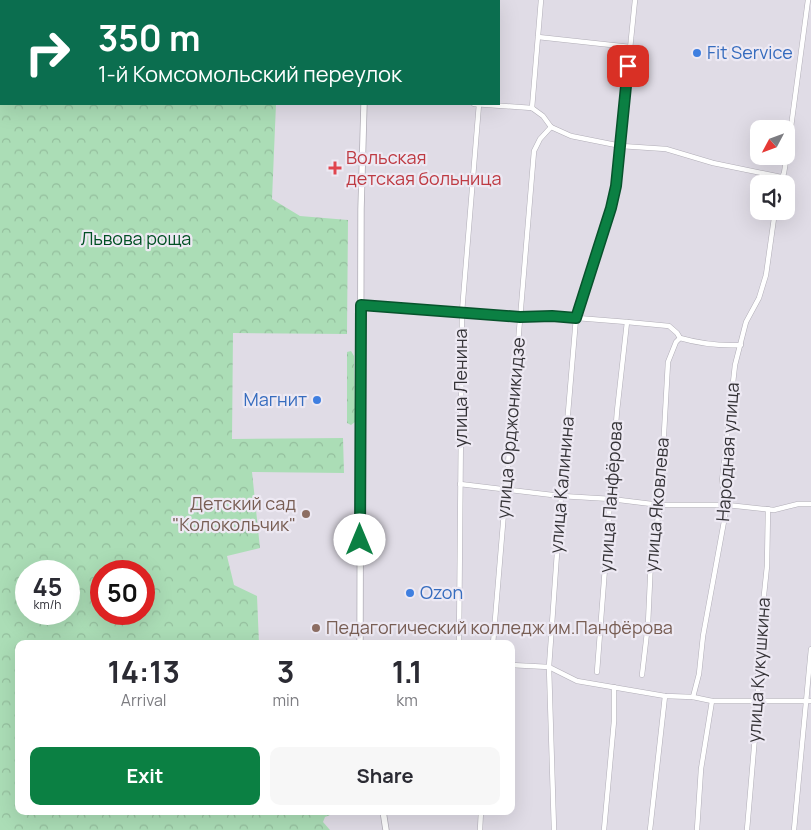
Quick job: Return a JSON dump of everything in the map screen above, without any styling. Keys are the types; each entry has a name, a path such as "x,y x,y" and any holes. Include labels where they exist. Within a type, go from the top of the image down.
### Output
{"main road":[{"path":"360,640 364,105"},
{"path":"384,815 386,830"}],"street":[{"path":"532,108 541,0"},
{"name":"улица Калинина","path":"554,830 549,666 576,318 611,208 616,186 635,0"},
{"path":"782,175 789,142 808,0"},
{"path":"538,37 630,46"},
{"name":"улица Ленина","path":"459,640 462,312 479,105"},
{"path":"492,105 532,108 543,116 551,127 571,136 621,146 666,149 713,163 771,175"},
{"name":"улица Орджоникидзе","path":"493,640 534,152 540,139 551,127"},
{"name":"Народная улица","path":"693,697 699,674 703,636 727,505 722,481 736,364 746,322 759,298 766,275 774,220"},
{"path":"361,305 520,317 552,316 668,326 680,338 724,346 741,345"},
{"name":"улица Панфёрова","path":"597,672 617,411 626,322"},
{"name":"улица Яковлева","path":"642,675 648,624 651,559 660,505 668,362 676,342 680,338"},
{"path":"460,484 660,505 727,505 774,510 798,504 811,504"},
{"name":"улица Кукушкина","path":"747,830 758,701 759,643 766,566 768,510"},
{"path":"794,830 808,701 811,649"},
{"path":"515,665 549,666 577,681 665,696 693,697 712,701 808,701"},
{"path":"604,830 614,721 614,687"},
{"path":"650,830 665,696"},
{"path":"697,830 701,769 712,701"},
{"path":"480,830 481,815"}],"green space":[{"name":"Львова роща","path":"0,105 276,105 272,199 300,216 348,220 347,334 233,333 232,439 343,438 344,473 252,472 260,548 227,556 234,585 257,596 259,640 15,640 15,815 330,815 325,817 323,822 330,830 0,830"},
{"path":"351,351 354,356 355,422 351,425 347,423 347,352"}],"place":[{"name":"Fit Service","path":"697,53"},
{"name":"Вольская детская больница","path":"335,168"},
{"name":"Магнит","path":"317,400"},
{"name":"Детский сад \"Колокольчик\"","path":"306,514"},
{"name":"Ozon","path":"410,593"},
{"name":"Педагогический колледж им.Панфёрова","path":"316,628"}],"route":[{"path":"360,540 361,305 520,317 552,316 576,318 611,208 616,186 628,66"}]}
